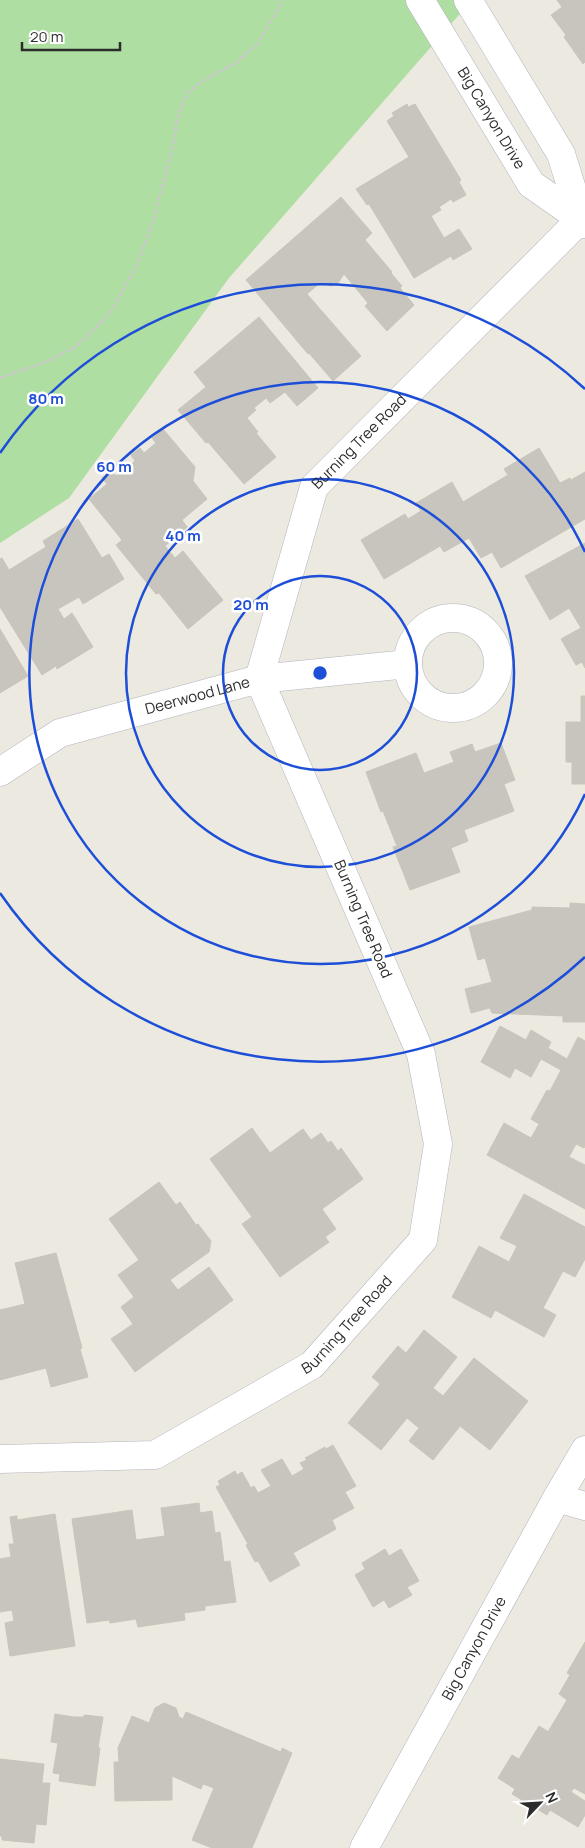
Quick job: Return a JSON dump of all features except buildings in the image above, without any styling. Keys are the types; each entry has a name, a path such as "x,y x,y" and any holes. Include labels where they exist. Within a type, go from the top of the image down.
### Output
{"street":[{"name":"Big Canyon Drive","path":"420,0 531,184 584,221"},
{"path":"468,0 561,154 584,221"},
{"name":"Burning Tree Road","path":"0,1459 155,1455 312,1365 424,1240 438,1144 421,1054 259,679 314,487 584,221"},
{"name":"Deerwood Lane","path":"0,772 60,733 259,679 408,664"},
{"name":"Big Canyon Drive","path":"364,1848 556,1498 585,1450"},
{"path":"556,1498 585,1506"}],"path":[{"path":"0,378 46,362 77,346 110,313 135,269 150,231 165,180 178,117 187,93 207,78 236,63 258,43 283,0"}],"green space":[{"path":"0,0 472,0 229,278 69,498 0,543"}]}
